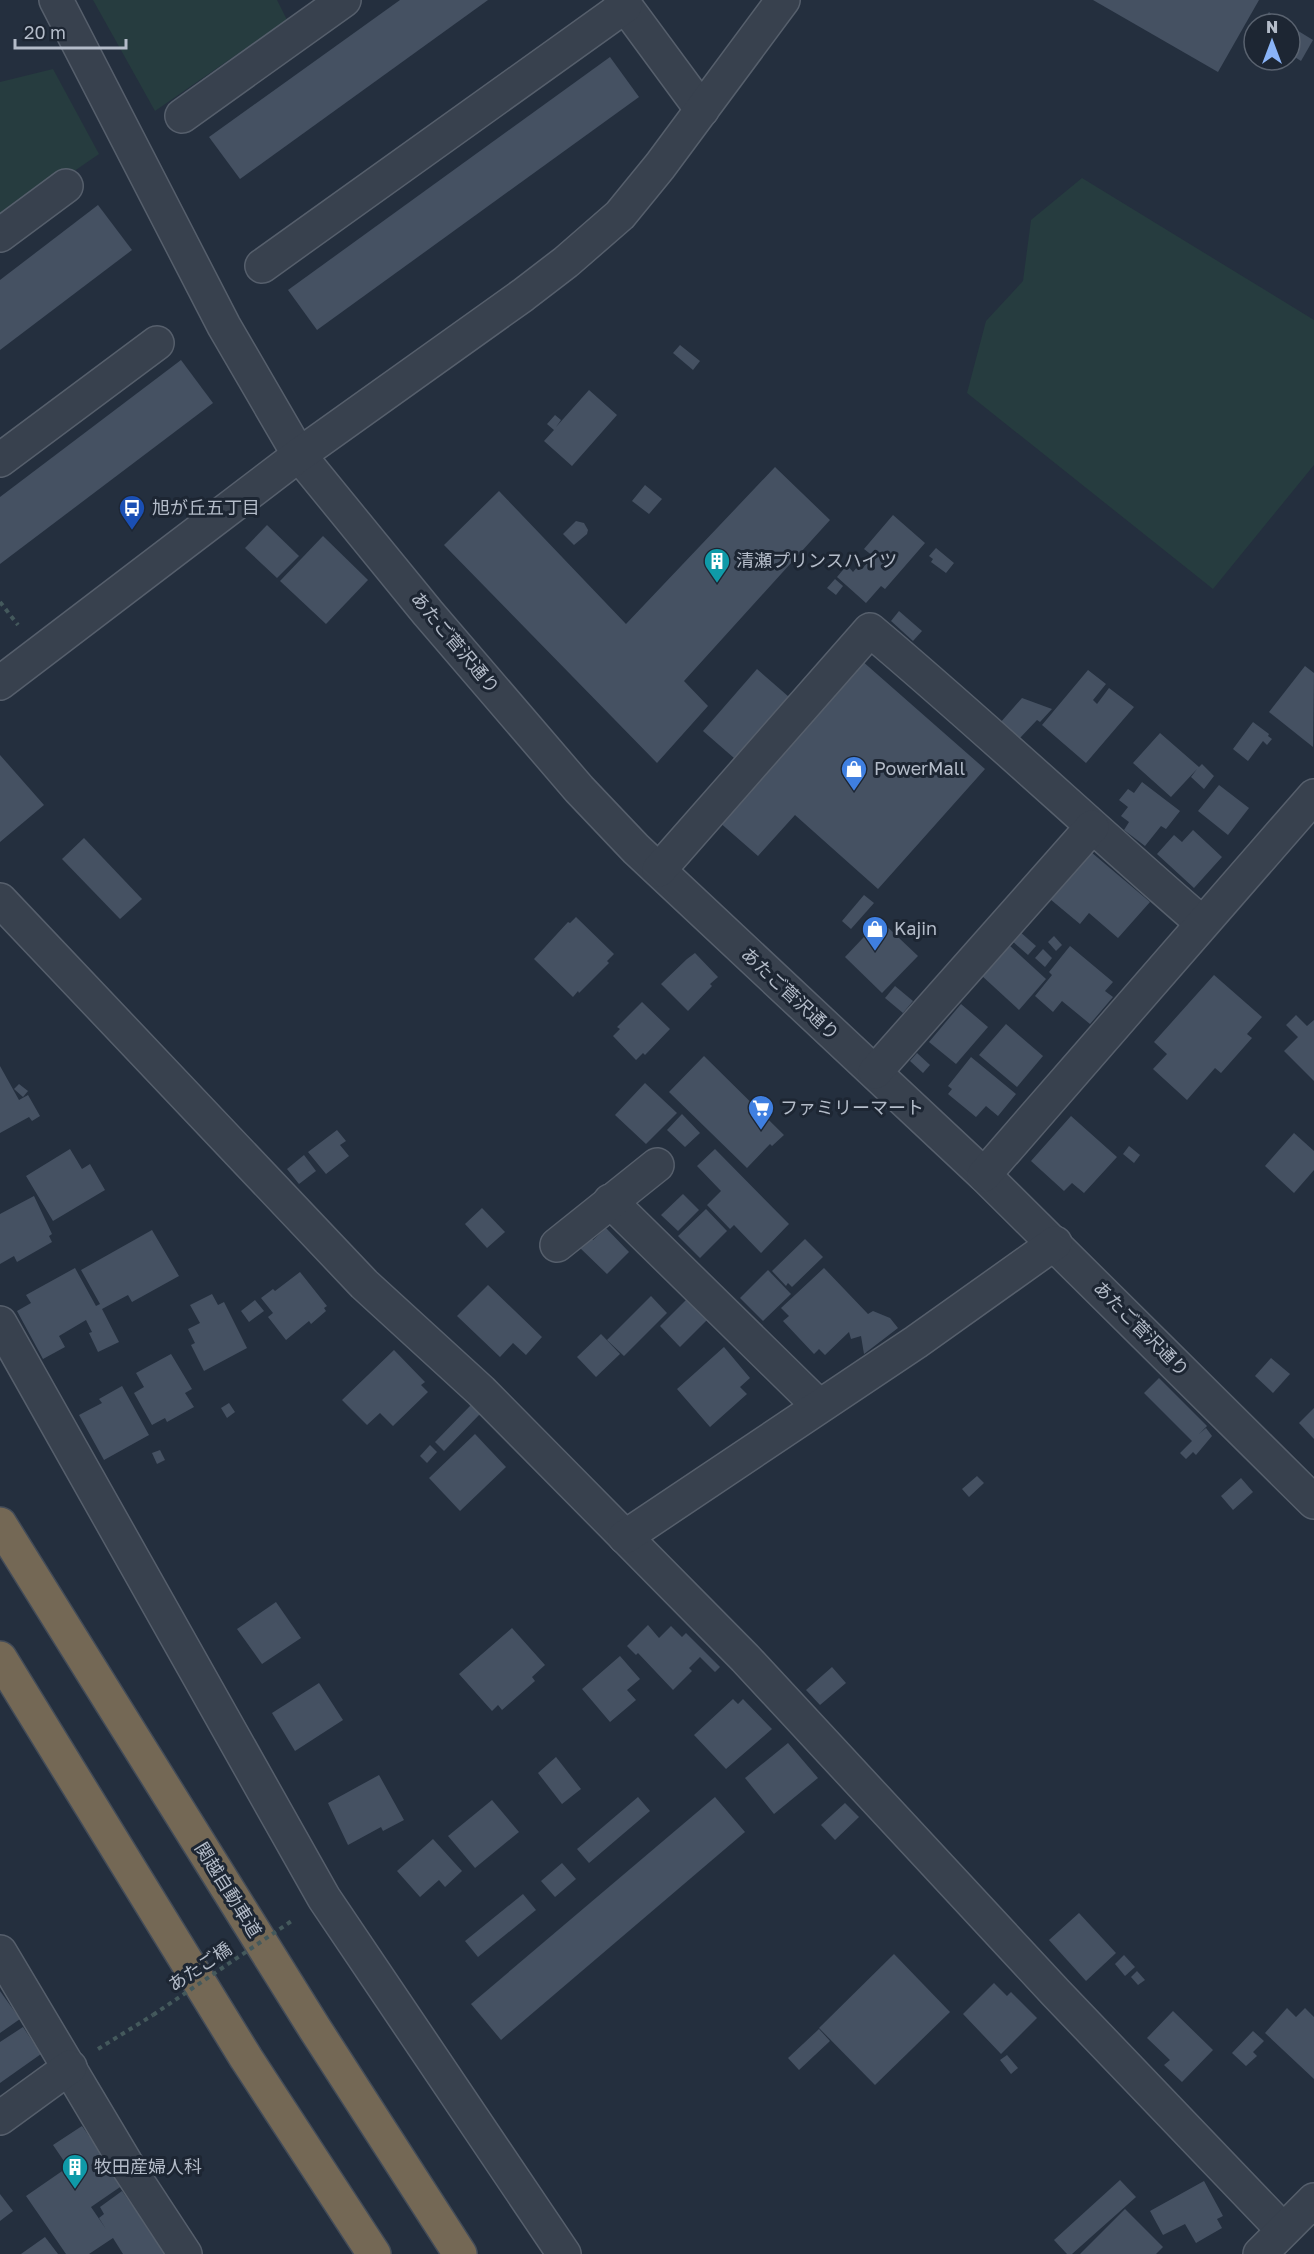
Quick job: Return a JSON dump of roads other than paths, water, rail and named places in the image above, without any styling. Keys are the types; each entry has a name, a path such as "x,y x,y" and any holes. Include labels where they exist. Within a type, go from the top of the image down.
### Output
{"highway":[{"name":"関越自動車道","path":"0,1524 308,2019 460,2254"},
{"path":"0,1658 246,2058 374,2254"}],"street":[{"name":"あたご菅沢通り","path":"56,0 224,326 299,455 428,613 572,780 636,849 984,1175 1314,1502"},
{"path":"182,116 344,0"},
{"path":"0,683 299,455 523,295 566,262 620,215 702,110 783,0"},
{"path":"262,266 623,3 702,110"},
{"path":"0,235 66,186"},
{"path":"0,460 157,343"},
{"path":"659,870 870,630 1202,923"},
{"path":"984,1175 1314,796"},
{"path":"874,1072 1092,827"},
{"path":"0,900 364,1284 481,1391 745,1658 1056,1993 1283,2230"},
{"path":"557,1245 657,1164"},
{"path":"610,1201 819,1406"},
{"path":"625,1537 916,1342 1055,1244"},
{"path":"0,1323 324,1898 564,2254"},
{"path":"0,1952 130,2170 185,2254"},
{"path":"0,2118 70,2067"},
{"path":"1260,2254 1314,2200"}],"place":[{"name":"旭が丘五丁目","path":"132,531"},
{"name":"清瀬プリンスハイツ","path":"717,584"},
{"name":"PowerMall","path":"854,792"},
{"name":"Kajin","path":"875,952"},
{"name":"ファミリーマート","path":"761,1131"},
{"name":"牧田産婦人科","path":"75,2190"}]}
